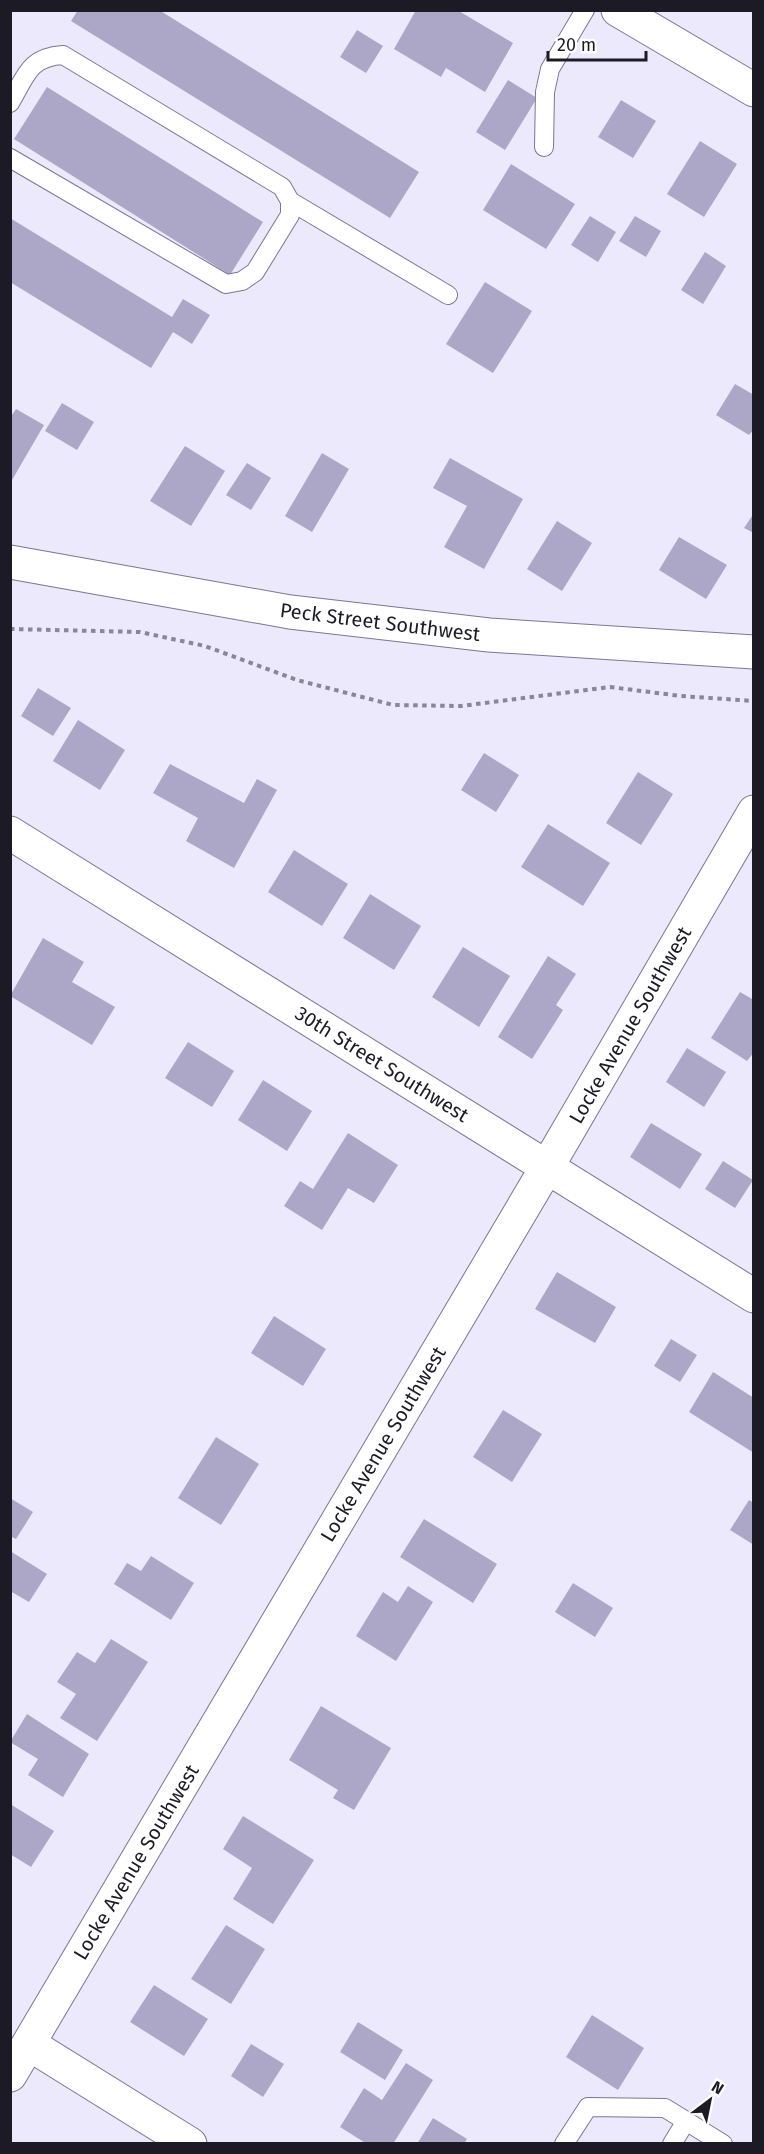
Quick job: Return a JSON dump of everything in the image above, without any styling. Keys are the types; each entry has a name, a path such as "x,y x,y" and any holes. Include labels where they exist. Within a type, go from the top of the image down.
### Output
{"street":[{"path":"618,10 753,90"},
{"name":"Peck Street Southwest","path":"10,562 290,612 489,635 753,652"},
{"name":"Locke Avenue Southwest","path":"10,2075 752,817"},
{"name":"30th Street Southwest","path":"10,833 753,1296"},
{"path":"29,2044 190,2144"}],"lane":[{"path":"543,147 545,92 550,69 585,10"},
{"path":"10,103 33,64 47,56 63,55 282,187 290,201 448,295"},
{"path":"10,158 225,284 242,281 255,272 290,215 290,201"},
{"path":"564,2144 588,2107 665,2108 723,2144"},
{"path":"672,2144 686,2121"}],"path":[{"path":"10,629 140,633 205,646 297,680 393,705 461,706 610,687 681,696 753,701"}],"building":[{"path":"78,10 159,10 419,172 390,218 71,21"},
{"path":"416,10 457,10 513,43 485,92 446,68 441,77 394,49"},
{"path":"357,30 383,46 366,73 340,57"},
{"path":"508,80 537,98 505,150 476,132"},
{"path":"47,87 263,222 230,275 14,139"},
{"path":"621,100 656,121 633,158 598,137"},
{"path":"700,141 737,164 704,217 667,194"},
{"path":"511,164 575,204 546,249 483,210"},
{"path":"590,216 616,232 598,262 571,245"},
{"path":"635,216 661,231 646,257 619,241"},
{"path":"10,218 172,317 183,299 210,315 192,344 173,332 151,368 10,282"},
{"path":"705,252 726,266 703,304 681,290"},
{"path":"485,282 532,311 493,373 446,344"},
{"path":"735,384 754,395 754,429 749,435 716,415"},
{"path":"62,403 94,422 77,450 45,431"},
{"path":"16,409 44,425 12,480 10,479 10,418"},
{"path":"185,446 225,471 191,526 150,501"},
{"path":"322,453 349,469 312,532 285,516"},
{"path":"450,458 523,499 484,569 444,547 467,506 433,488"},
{"path":"247,463 271,478 251,510 226,495"},
{"path":"754,513 754,533 744,528"},
{"path":"557,521 592,543 562,591 527,569"},
{"path":"679,537 727,565 706,599 659,570"},
{"path":"38,688 71,708 53,736 21,716"},
{"path":"78,720 125,750 100,790 53,761"},
{"path":"484,753 519,775 496,812 461,790"},
{"path":"170,764 244,803 257,779 277,790 234,868 186,841 198,818 153,793"},
{"path":"638,772 673,794 641,845 606,823"},
{"path":"548,824 610,863 583,906 521,867"},
{"path":"294,850 348,884 322,926 268,892"},
{"path":"370,894 421,926 394,970 343,938"},
{"path":"43,938 84,962 72,982 115,1007 92,1045 10,996"},
{"path":"463,947 510,976 479,1027 432,997"},
{"path":"548,956 576,974 556,1005 563,1010 532,1059 498,1037"},
{"path":"740,992 754,1000 754,1052 747,1061 711,1038"},
{"path":"188,1042 234,1071 212,1107 165,1078"},
{"path":"687,1048 726,1072 704,1107 666,1082"},
{"path":"263,1080 312,1111 287,1151 238,1120"},
{"path":"651,1123 702,1154 680,1189 630,1157"},
{"path":"348,1133 398,1165 374,1203 348,1188 322,1230 284,1206 300,1181 313,1189"},
{"path":"723,1161 753,1180 735,1208 705,1189"},
{"path":"557,1272 616,1307 595,1343 535,1309"},
{"path":"274,1316 326,1349 303,1386 251,1353"},
{"path":"671,1339 697,1355 680,1382 654,1366"},
{"path":"713,1372 754,1398 754,1453 689,1412"},
{"path":"503,1410 542,1434 512,1482 473,1457"},
{"path":"216,1437 259,1464 221,1525 178,1498"},
{"path":"10,1498 33,1512 16,1539 10,1536"},
{"path":"749,1500 754,1503 754,1545 730,1530"},
{"path":"424,1519 497,1564 473,1603 400,1557"},
{"path":"10,1551 47,1574 29,1602 10,1591"},
{"path":"151,1556 194,1583 171,1620 114,1584 127,1563 141,1571"},
{"path":"573,1583 613,1608 595,1637 555,1612"},
{"path":"408,1586 433,1602 396,1661 356,1636 383,1592 398,1602"},
{"path":"111,1639 148,1662 97,1741 60,1718 76,1694 57,1682 77,1652 95,1663"},
{"path":"321,1706 391,1748 354,1810 333,1798 338,1790 289,1760"},
{"path":"27,1714 89,1754 63,1797 28,1775 38,1759 10,1742"},
{"path":"10,1804 54,1831 31,1867 10,1854"},
{"path":"243,1816 314,1860 273,1924 233,1899 252,1868 223,1849"},
{"path":"226,1925 265,1949 231,2004 191,1979"},
{"path":"154,1985 208,2019 184,2056 130,2022"},
{"path":"592,2015 644,2048 618,2090 566,2057"},
{"path":"358,2022 403,2050 385,2080 340,2052"},
{"path":"251,2044 284,2064 263,2097 231,2076"},
{"path":"406,2063 433,2080 393,2144 367,2144 340,2127 364,2088 382,2100"},
{"path":"433,2118 467,2139 464,2144 417,2144"}]}
